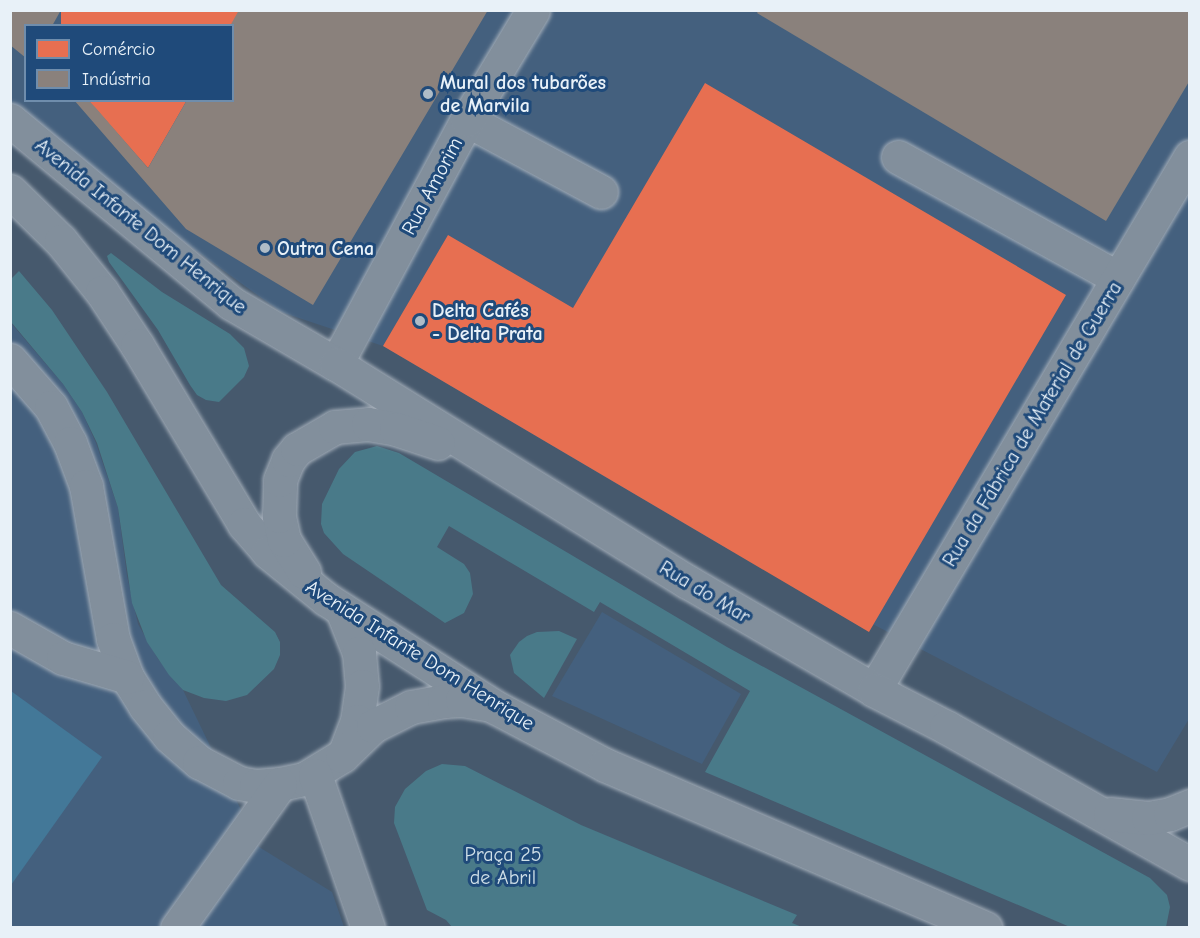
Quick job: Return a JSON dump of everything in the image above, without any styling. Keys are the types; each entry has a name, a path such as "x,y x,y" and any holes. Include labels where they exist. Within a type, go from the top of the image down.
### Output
{"main road":[{"name":"Rua Amorim","path":"336,364 466,120 533,10"},
{"name":"Avenida Infante Dom Henrique","path":"10,120 231,303 336,364"},
{"path":"466,120 601,192"},
{"path":"898,157 1118,278"},
{"name":"Rua da Fábrica de Material de Guerra","path":"874,690 1190,157"},
{"name":"Avenida Infante Dom Henrique","path":"10,191 61,241 102,292 137,345 244,524 268,552 334,604 495,707 605,765 986,927"},
{"path":"10,360 51,407 70,443 86,486 103,595 113,639 127,677 145,706 169,736 199,762 238,783 256,786 295,780 342,756 374,726 411,707 427,702 462,700 495,707"},
{"name":"Rua do Mar","path":"336,364 500,468 874,690 946,727 1083,804"},
{"path":"342,756 357,721 362,686 359,652 334,604 295,561 284,540 279,516 280,480 288,460 297,449 336,427 368,424 396,429 429,440 500,468"},
{"path":"10,628 63,658 127,677"},
{"path":"295,780 363,914"},
{"path":"177,927 295,780"},
{"path":"1083,804 1121,817 1148,818 1170,814 1190,806"},
{"path":"1083,804 1190,864"}],"shaded area":[{"path":"11,11 1189,11 1189,719 1157,772 719,544 383,346 281,312 11,117"},
{"path":"10,322 63,384 82,412 96,443 118,508 127,576 138,624 158,659 183,690 259,847 332,892 344,927 11,927"},
{"path":"602,612 741,694 702,764 552,696"},
{"path":"11,691 102,757 11,885"}],"green space":[{"path":"111,253 162,292 230,334 244,348 249,366 244,377 219,402 206,400 197,395 158,330 109,262 107,256"},
{"path":"19,271 52,310 107,392 221,585 275,632 280,642 280,655 274,669 247,695 226,701 204,698 183,690 169,675 147,642 132,603 118,508 97,443 82,412 63,384 11,322 11,279"},
{"path":"377,446 399,453 727,647 1150,878 1167,895 1170,907 1166,927 1070,927 705,772 750,691 600,602 594,612 449,526 437,547 464,564 470,573 473,594 464,613 445,623 343,554 324,533 321,524 322,504 339,469 355,452"},
{"path":"559,631 577,639 544,698 514,673 510,655 519,642 527,636 537,632"},
{"name":"Praça 25 de Abril","path":"442,764 465,766 581,825 797,915 792,923 802,927 452,927 446,920 427,910 394,823 395,807 405,789 426,771"}],"building: Comércio":[{"path":"61,10 239,10 239,28 234,28 234,24 61,24"},
{"path":"705,83 1066,295 869,632 383,346 448,235 573,308"},
{"path":"90,102 186,102 148,168"}],"building: Indústria":[{"path":"10,10 61,10 53,24 24,24 24,56 10,45"},
{"path":"239,10 488,10 313,305 186,229 76,102 90,102 148,168 186,102 234,102 234,24 231,24"},
{"path":"759,10 1190,10 1190,80 1106,221 757,13"}],"place":[{"name":"Mural dos tubarões de Marvila","path":"428,94"},
{"name":"Outra Cena","path":"265,248"},
{"name":"Delta Cafés - Delta Prata","path":"420,321"}]}
